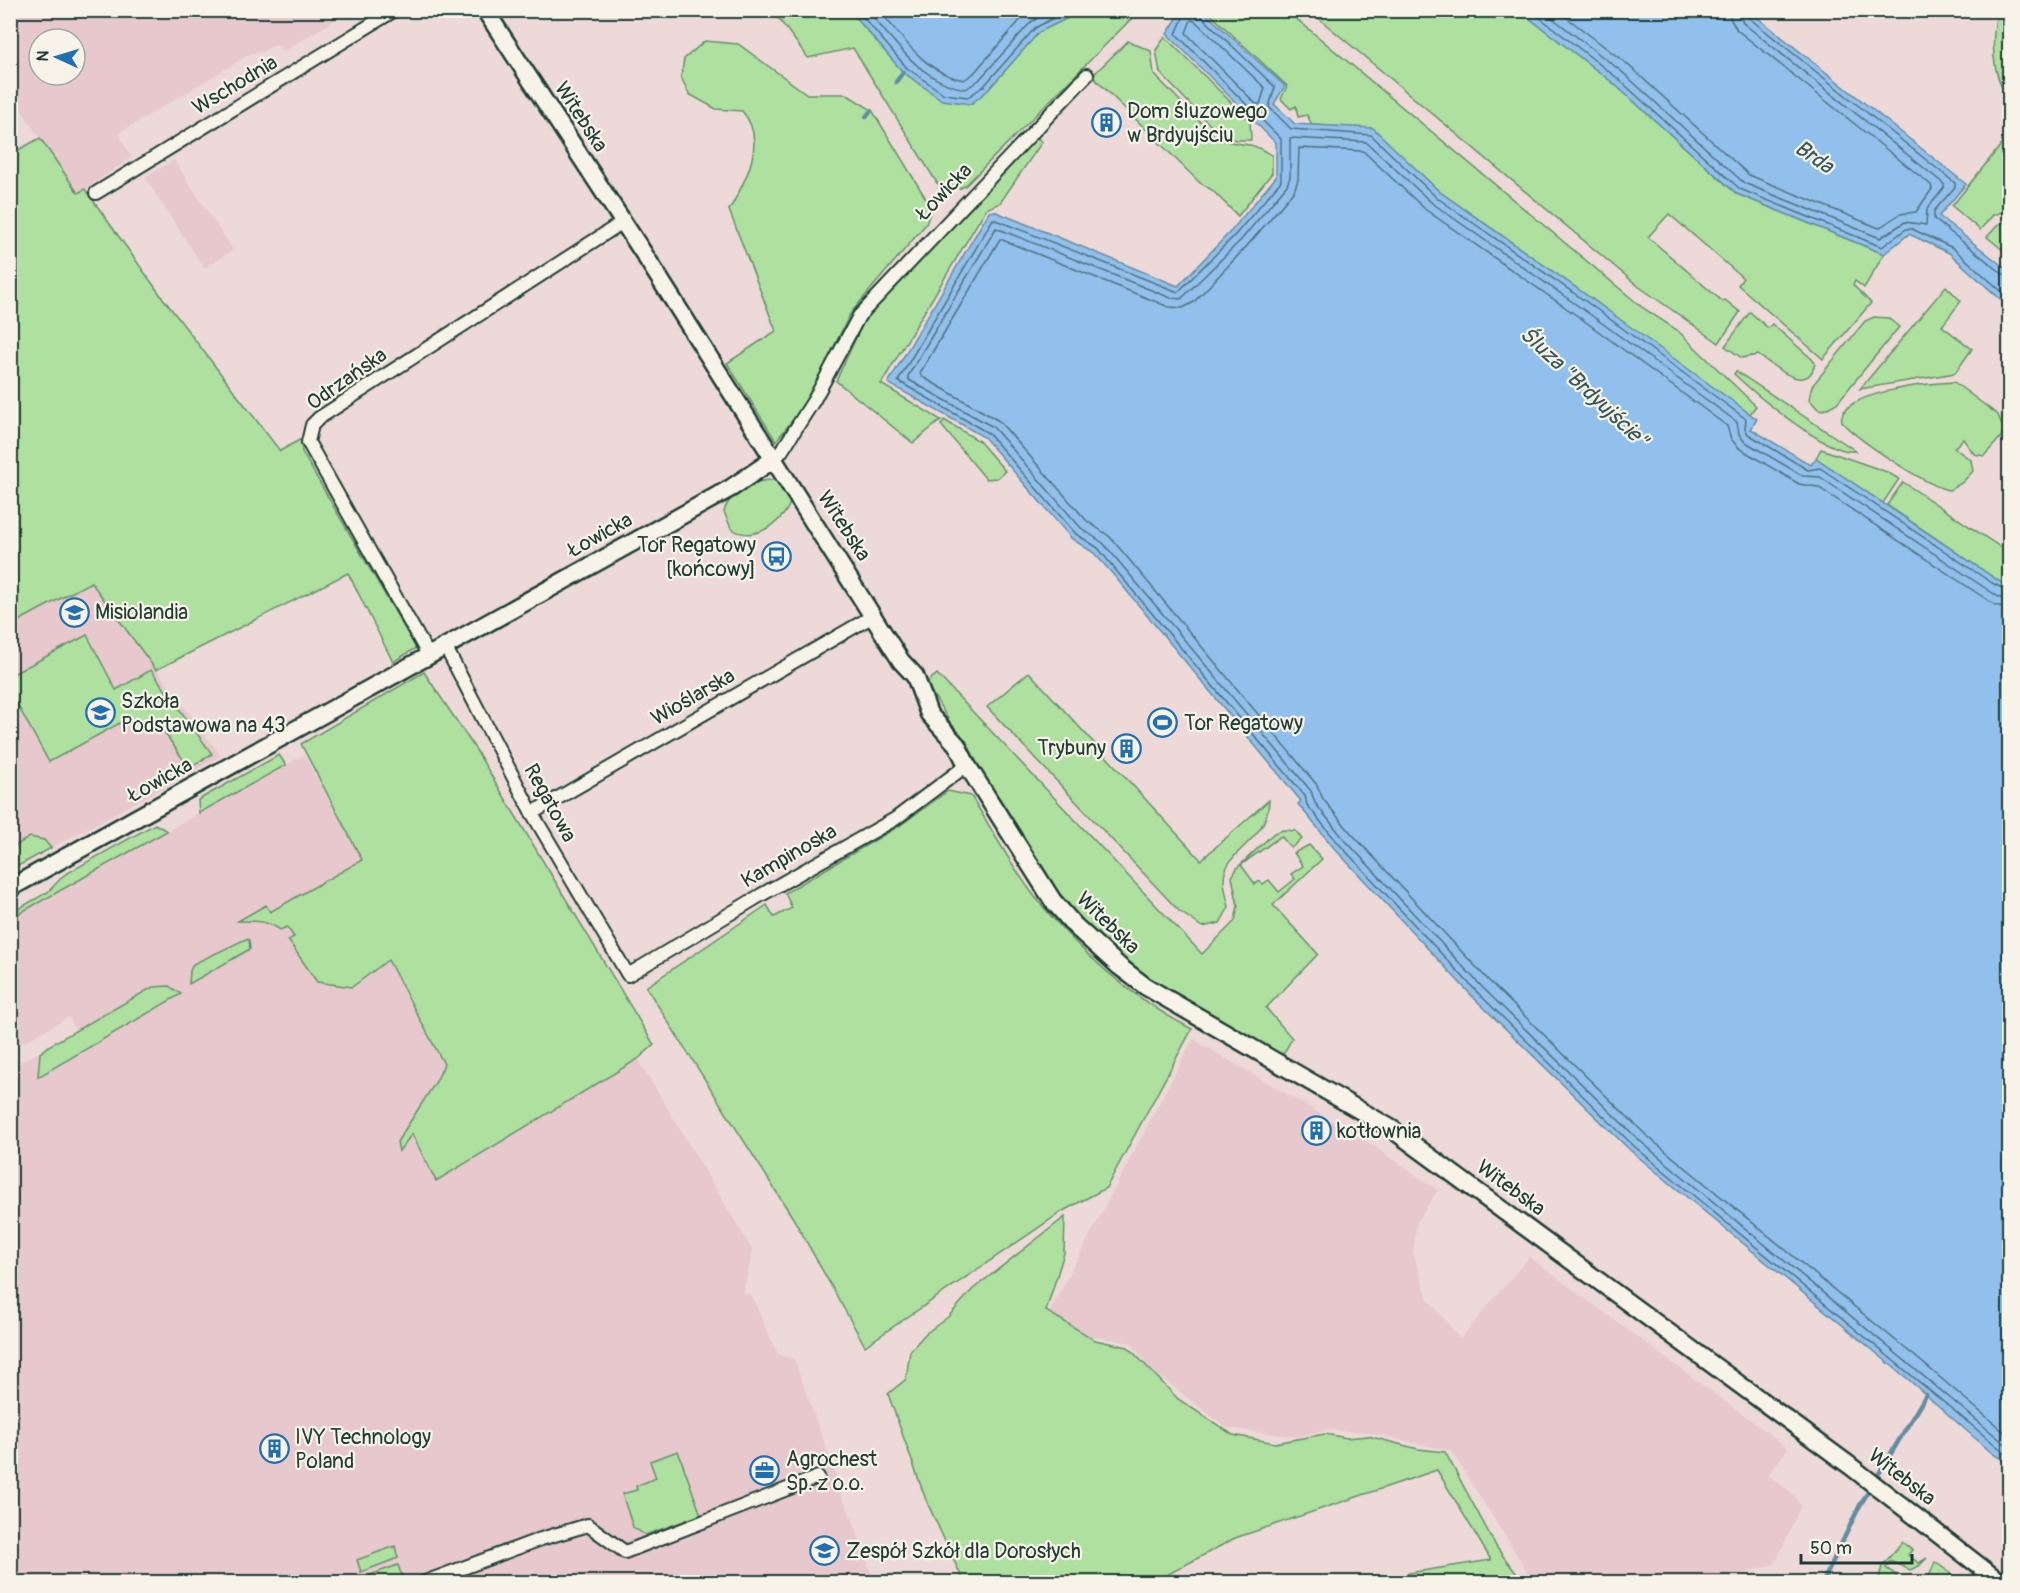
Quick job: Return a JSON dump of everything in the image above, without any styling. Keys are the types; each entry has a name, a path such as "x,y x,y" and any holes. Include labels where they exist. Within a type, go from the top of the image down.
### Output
{"street":[{"name":"Wschodnia","path":"96,193 395,10"},
{"name":"Witebska","path":"485,10 623,222 901,661 915,676 929,714 957,745 967,765 1053,901 1075,926 1120,967 1145,986 1392,1129 1849,1465 2000,1582"},
{"name":"Łowicka","path":"10,888 731,488 774,459 781,452 814,400 859,316 1087,75"},
{"name":"Odrzańska","path":"429,656 308,442 312,425 319,418 623,222"},
{"name":"Wioślarska","path":"532,813 873,616"},
{"name":"Regatowa","path":"445,646 532,813 628,975"},
{"name":"Kampinoska","path":"628,975 771,889 896,819 967,765"},
{"path":"425,1582 541,1539 588,1525 625,1552 819,1477"}],"shaded area":[{"path":"10,11 350,11 282,52 276,44 262,52 252,53 119,133 131,158 78,194 11,95"},
{"path":"174,160 233,250 204,268 145,178"},
{"name":"Szkoła Podstawowa na 43","path":"91,582 221,756 11,870 11,625"},
{"path":"304,755 363,860 453,1061 435,1180 638,1059 753,1251 743,1293 751,1295 778,1354 794,1359 837,1478 834,1479 853,1520 874,1582 11,1582 11,1067 76,1033 69,1017 11,1049 10,918"},
{"path":"1193,1039 1360,1137 1438,1190 1417,1222 1413,1253 1428,1299 1460,1339 1529,1257 1788,1448 1768,1475 1791,1492 1801,1506 1775,1564 1715,1582 1534,1582 1451,1451 1365,1432 1326,1430 1298,1437 1227,1428 1150,1369 1131,1343 1061,1331 1050,1311"}],"green space":[{"path":"773,11 850,11 903,72 921,85 988,90 1039,32 1082,11 1139,11 965,186 954,189 937,183 853,48 808,58"},
{"path":"1207,11 1287,11 1643,308 1677,330 1756,406 1749,415 1592,299 1440,192 1373,129 1312,125 1307,115 1298,117 1296,106 1291,109 1281,99 1287,86"},
{"path":"1310,11 1520,11 1612,82 1737,194 1884,254 1864,288 1855,281 1853,285 1871,303 1823,359 1738,285 1743,278 1669,214 1648,237 1723,302 1725,300 1740,312 1719,343 1638,286"},
{"path":"1997,11 2009,11 2009,101 1999,79 1994,57"},
{"path":"1165,37 1250,121 1251,140 1225,137 1212,127 1160,73 1156,50"},
{"path":"705,41 738,44 807,94 846,94 872,110 928,202 930,213 926,224 850,314 807,402 776,441 727,363 776,331 729,210 752,160 754,147 750,122 742,111 716,109 689,94 681,77 684,59"},
{"path":"1128,41 1151,51 1154,74 1214,135 1233,143 1253,146 1272,155 1272,173 1238,216 1212,190 1200,183 1092,76"},
{"path":"2009,135 2009,210 1993,215 1980,230 1952,206"},
{"path":"1036,137 1042,142 1000,203 986,209 881,384 941,420 913,443 836,381 867,314"},
{"path":"40,138 78,193 85,189 162,297 280,451 301,439 302,452 416,648 393,662 348,573 156,670 91,582 11,625 11,154"},
{"path":"2009,219 2009,245 2004,251 1987,237 1998,225"},
{"path":"1946,286 1961,301 1942,326 1972,349 1955,373 1860,389"},
{"path":"1750,312 1768,328 1772,324 1812,359 1815,363 1811,373 1805,378 1790,376 1758,355 1742,358 1725,346"},
{"path":"1874,317 1888,318 1899,327 1837,403 1824,410 1818,409 1809,399 1812,386 1865,321"},
{"path":"1736,371 1856,451 1844,450 1828,444 1792,422 1734,374"},
{"path":"1954,382 1998,415 2004,430 2001,437 1984,456 1974,454 1963,439 1954,448 1971,460 1973,471 1963,482 1950,490 1927,481 1894,462 1842,422 1844,412 1854,403 1869,396 1907,387"},
{"path":"944,420 979,441 1005,471 997,478 986,479 941,425"},
{"path":"1821,449 1887,472 1899,479 1883,503 1816,458"},
{"path":"774,480 782,484 791,498 783,515 768,528 758,532 739,533 731,528 724,512 731,499 744,488 759,482"},
{"path":"1903,482 2009,553 2009,588 1887,505"},
{"path":"87,635 116,690 151,670 212,754 189,768 156,720 144,724 129,718 49,762 11,693 11,675"},
{"path":"424,672 476,750 654,1045 638,1059 436,1181 412,1134 399,1151 397,1142 437,1080 444,1064 388,960 352,987 317,982 288,940 294,937 287,927 280,930 265,923 238,921 266,905 270,912 362,860 301,744"},
{"path":"1029,672 1201,860 1269,800 1262,826 1231,860 1226,869 1224,882 1229,907 1220,923 1202,927 1179,911 987,707"},
{"path":"937,674 1202,954 1235,921 1238,906 1232,877 1237,868 1274,833 1283,830 1296,831 1302,839 1291,848 1281,836 1241,865 1255,884 1260,881 1263,884 1269,880 1279,892 1295,879 1291,874 1303,866 1294,853 1309,845 1322,859 1273,905 1318,954 1266,1008 1292,1038 1284,1053 1276,1054 1149,980 1088,930 1066,905 1034,860 926,683"},
{"path":"279,755 286,765 199,813 198,800"},
{"path":"948,791 971,796 1026,885 1087,954 1148,1003 1192,1029 1106,1188 1063,1211 865,1346 793,1218 646,987 767,905 774,917 792,908 785,893 899,826"},
{"path":"155,824 167,831 11,918 11,913 48,892 64,875"},
{"path":"30,837 44,840 51,848 11,870 11,848"},
{"path":"246,939 249,940 250,949 189,984 193,964"},
{"path":"169,986 181,994 38,1077 40,1053 50,1045 153,987"},
{"path":"1065,1217 1064,1253 1046,1311 1095,1340 1128,1347 1178,1399 1233,1435 1275,1443 1325,1434 1347,1438 1368,1436 1418,1449 1445,1452 1497,1548 1523,1582 1390,1582 1409,1573 1491,1560 1437,1470 1235,1538 1154,1582 964,1582 926,1500 888,1394 906,1379 910,1351 925,1334 948,1317 973,1289"},
{"path":"678,1451 701,1515 645,1535 633,1527 622,1494 637,1490 636,1486 656,1478 650,1461"},
{"path":"1902,1542 1912,1550 1908,1555 1919,1563 1927,1558 1919,1566 1910,1570 1890,1561 1886,1568 1896,1575 1897,1580 1878,1582 1882,1566"},
{"path":"395,1546 398,1558 361,1572 357,1560"},
{"path":"1935,1562 1956,1577 1953,1582 1927,1582"},
{"path":"398,1565 404,1582 373,1582 370,1575"}],"water":[{"path":"850,11 1082,11 1039,32 988,90 971,104 942,100 903,72"},
{"name":"Śluza \"Brdyujście\"","path":"1172,11 1203,11 1285,86 1274,104 1295,124 1373,128 1440,192 1757,419 1751,429 1811,465 1816,458 2009,588 2009,1464 1993,1454 1909,1380 1631,1151 1474,998 1334,848 1298,804 1301,801 1111,572 1094,553 1072,539 984,437 888,383 989,212 994,211 1178,286 1231,231 1276,177 1276,143 1167,34 1178,17"},
{"name":"Brda","path":"1520,11 1749,11 1966,184 1939,216 2009,271 2009,307 1949,253 1909,234 1884,254 1737,194 1612,82"}],"waterway":[{"path":"896,82 903,72"},
{"path":"866,117 870,112"},
{"path":"1823,1582 1859,1507 1926,1395"}],"place":[{"name":"Dom śluzowego w Brdyujściu","path":"1106,123"},
{"name":"Tor Regatowy [końcowy]","path":"777,557"},
{"name":"Misiolandia","path":"74,612"},
{"name":"Szkoła Podstawowa na 43","path":"100,713"},
{"name":"Tor Regatowy","path":"1163,723"},
{"name":"Trybuny","path":"1127,748"},
{"name":"kotłownia","path":"1316,1131"},
{"name":"IVY Technology Poland","path":"274,1449"},
{"name":"Agrochest Sp. z o.o.","path":"765,1471"},
{"name":"Zespół Szkół dla Dorosłych","path":"825,1551"}]}
